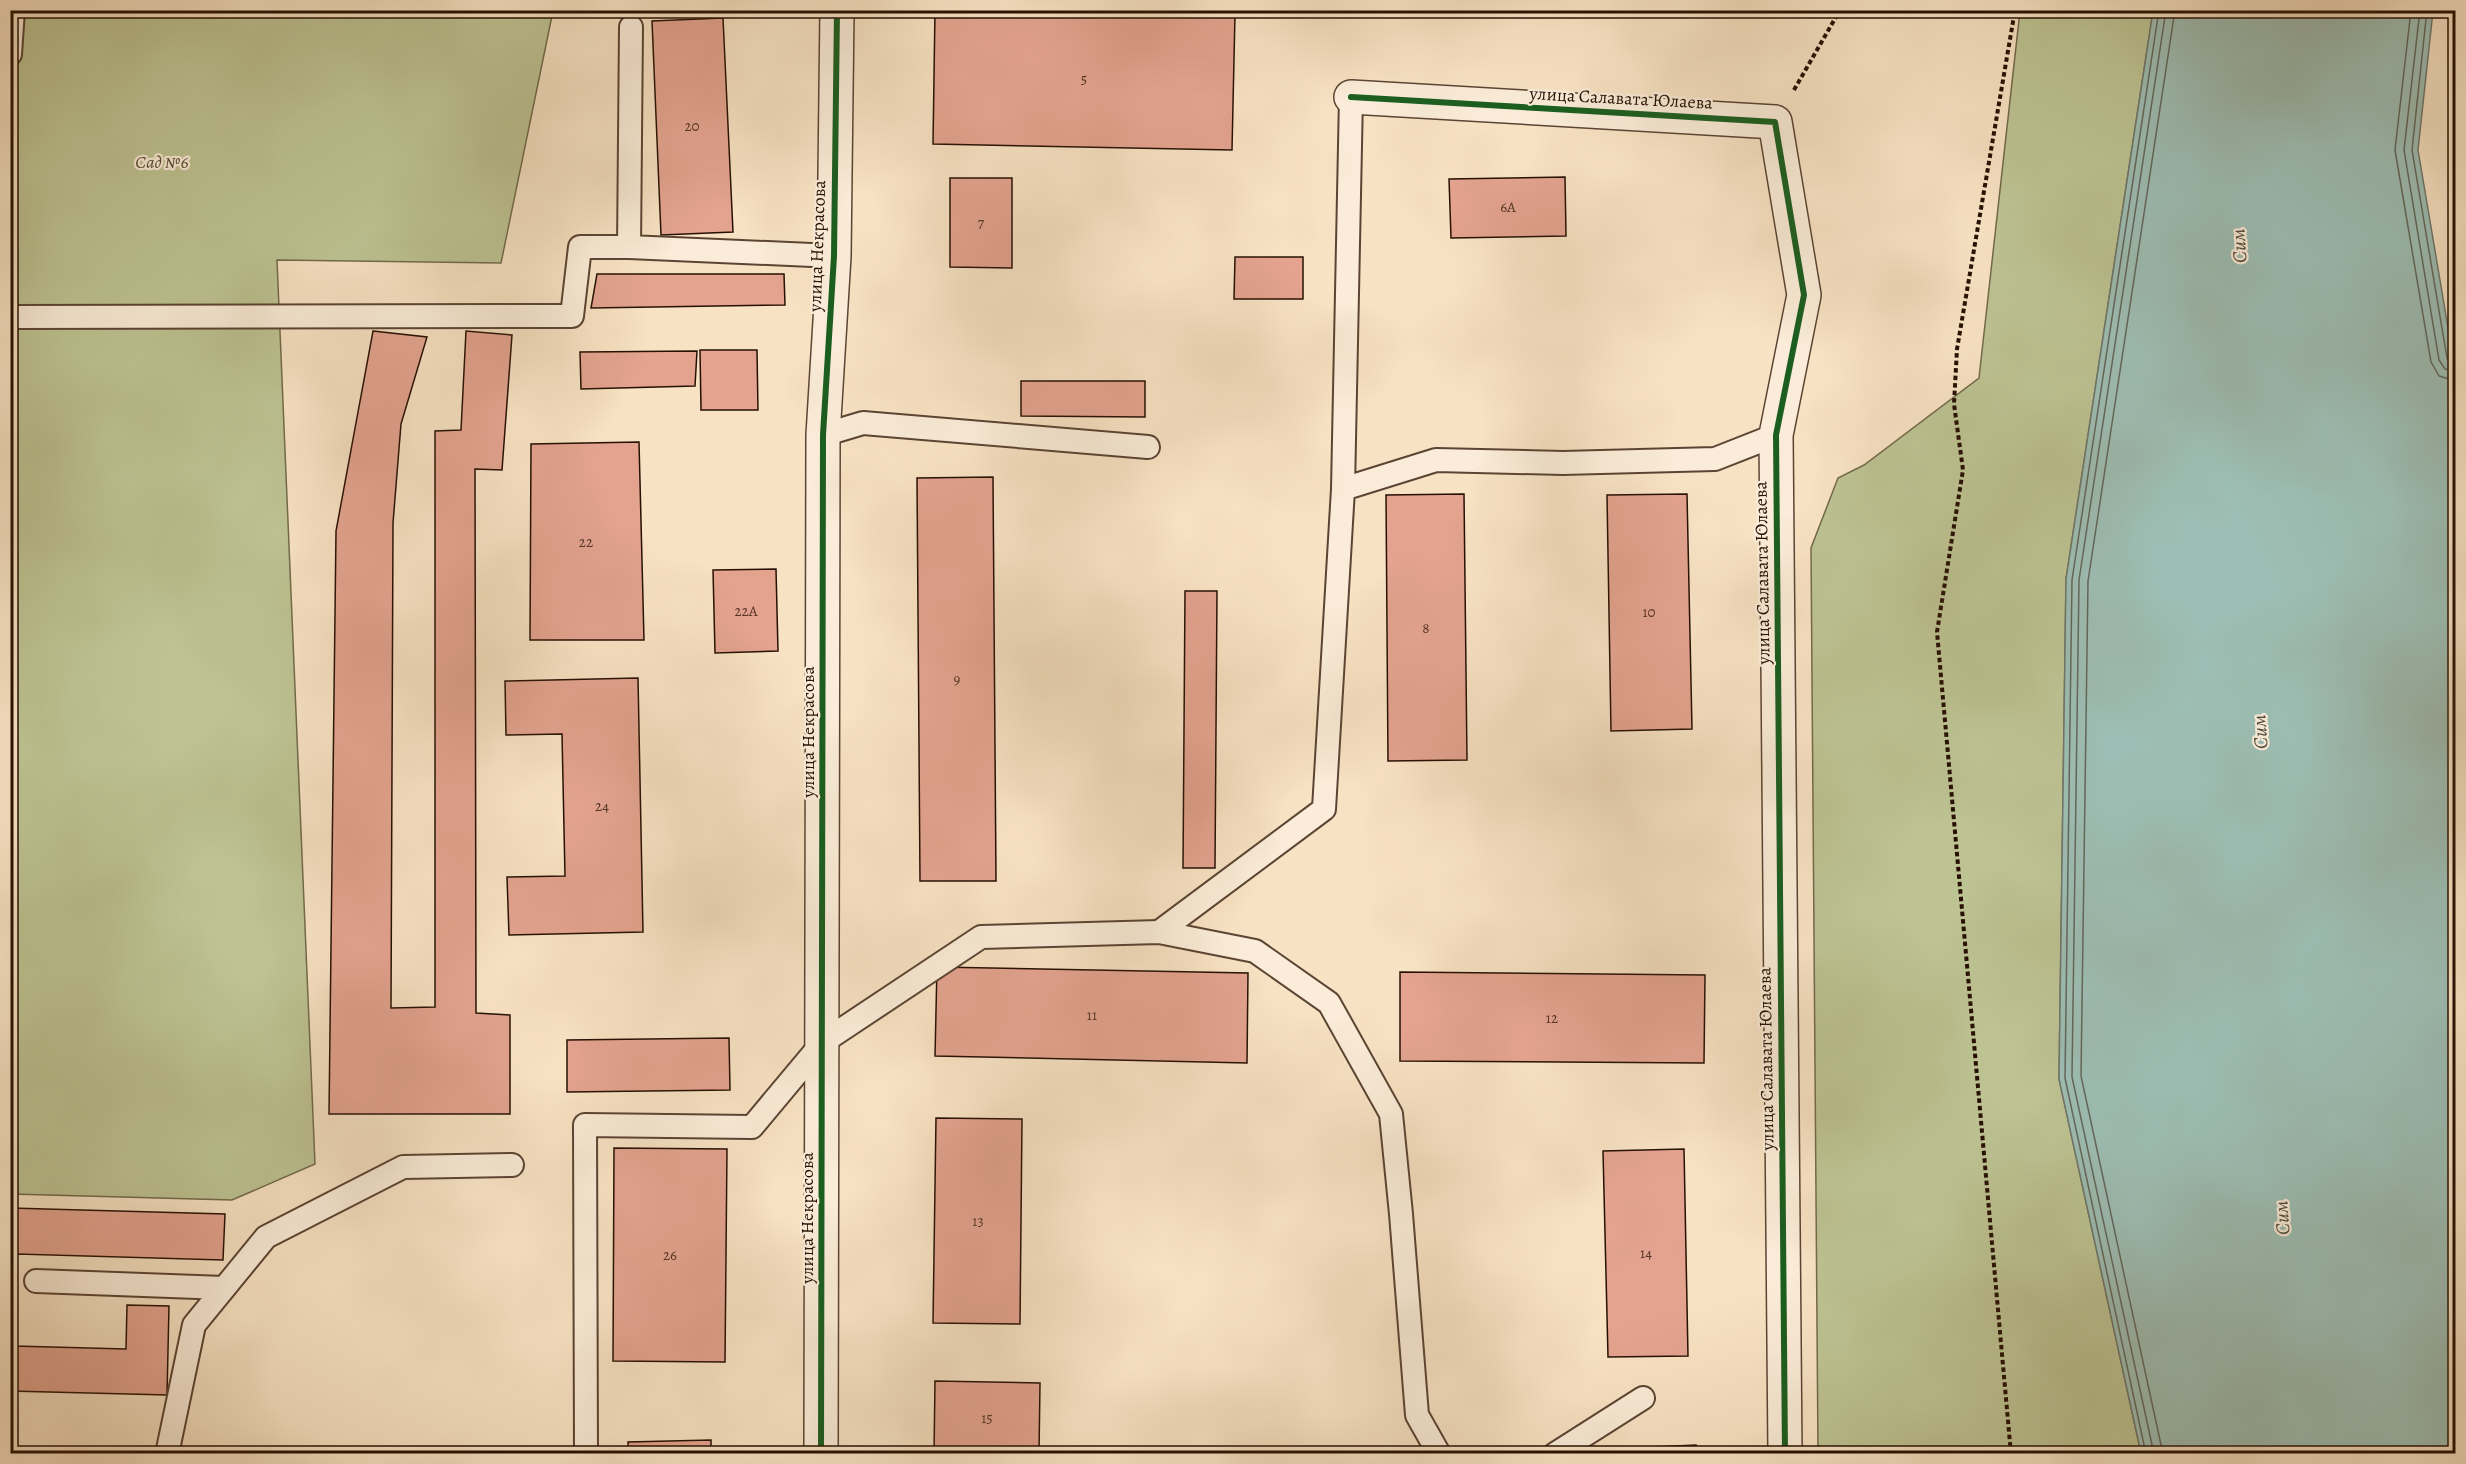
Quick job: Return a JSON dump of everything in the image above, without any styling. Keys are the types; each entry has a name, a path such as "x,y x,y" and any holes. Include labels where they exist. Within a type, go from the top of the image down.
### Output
{"street":[{"name":"улица Некрасова","path":"821,1454 823,435 834,256 837,10"},
{"name":"улица Салавата Юлаева","path":"1352,97 1775,122 1804,295 1776,435 1785,1454"}],"lane":[{"path":"10,54 13,10"},
{"path":"629,248 631,27"},
{"path":"1158,932 1324,809 1343,489 1352,97"},
{"path":"10,317 572,316 580,247 834,256"},
{"path":"823,435 864,423 1148,447"},
{"path":"1343,489 1436,460 1563,463 1715,459 1776,435"},
{"path":"586,1454 585,1125 752,1127 823,1042 981,937 1158,932 1255,951 1329,1003 1391,1114 1417,1415 1439,1454"},
{"path":"167,1454 194,1325 266,1237 403,1167 512,1166"},
{"path":"36,1281 224,1288"},
{"path":"1555,1454 1643,1398"}],"path":[{"path":"1775,122 1840,10"},
{"path":"2011,1454 1937,632 1963,470 1954,404 1958,349 2014,10"}],"green space":[{"name":"Сад №6","path":"11,11 553,11 501,263 277,260 315,1164 232,1200 11,1194"},
{"path":"2020,11 2153,11 2066,579 2059,1079 2141,1453 1818,1453 1811,548 1838,478 1864,465 1979,378"}],"water":[{"name":"Сим","path":"2153,11 2433,11 2418,150 2456,375 2455,1453 2141,1453 2059,1079 2066,579"}],"building":[{"path":"935,10 1235,14 1232,150 933,144"},
{"path":"723,18 733,232 661,235 652,21"},
{"path":"1565,177 1566,236 1451,238 1449,179"},
{"path":"950,178 1012,178 1012,268 950,267"},
{"path":"1235,257 1303,257 1303,299 1234,299"},
{"path":"597,274 784,274 785,305 591,308"},
{"path":"373,331 427,337 401,424 393,523 391,1008 435,1007 435,431 461,430 466,331 512,335 502,470 475,469 476,1013 510,1015 510,1114 329,1114 336,531"},
{"path":"700,350 757,350 758,410 701,410"},
{"path":"697,351 695,386 581,389 580,352"},
{"path":"1021,381 1145,381 1145,417 1021,416"},
{"path":"639,442 644,640 530,640 531,444"},
{"path":"993,477 996,881 920,881 917,478"},
{"path":"1464,494 1467,760 1388,761 1386,495"},
{"path":"1687,494 1692,729 1611,731 1607,495"},
{"path":"776,569 778,651 715,653 713,570"},
{"path":"1185,591 1217,591 1215,868 1183,868"},
{"path":"638,678 643,932 509,935 507,877 565,876 562,734 506,735 505,681"},
{"path":"937,967 1248,973 1247,1063 935,1056"},
{"path":"1400,972 1705,975 1704,1063 1400,1061"},
{"path":"729,1038 730,1090 567,1092 567,1040"},
{"path":"936,1118 1022,1119 1020,1324 933,1323"},
{"path":"614,1148 727,1149 725,1362 613,1361"},
{"path":"1684,1149 1688,1356 1608,1357 1603,1151"},
{"path":"10,1208 225,1214 223,1260 17,1254 14,1346 126,1349 127,1305 169,1306 167,1395 10,1391"},
{"path":"935,1381 1040,1383 1039,1454 934,1454"},
{"path":"711,1440 711,1454 628,1454 628,1442"},
{"path":"1696,1445 1696,1454 1611,1454 1610,1449"}],"cycle path":[{"path":"821,1454 823,435 834,256 837,10"},
{"path":"1351,97 1775,122 1804,295 1776,435 1785,1454"}]}
